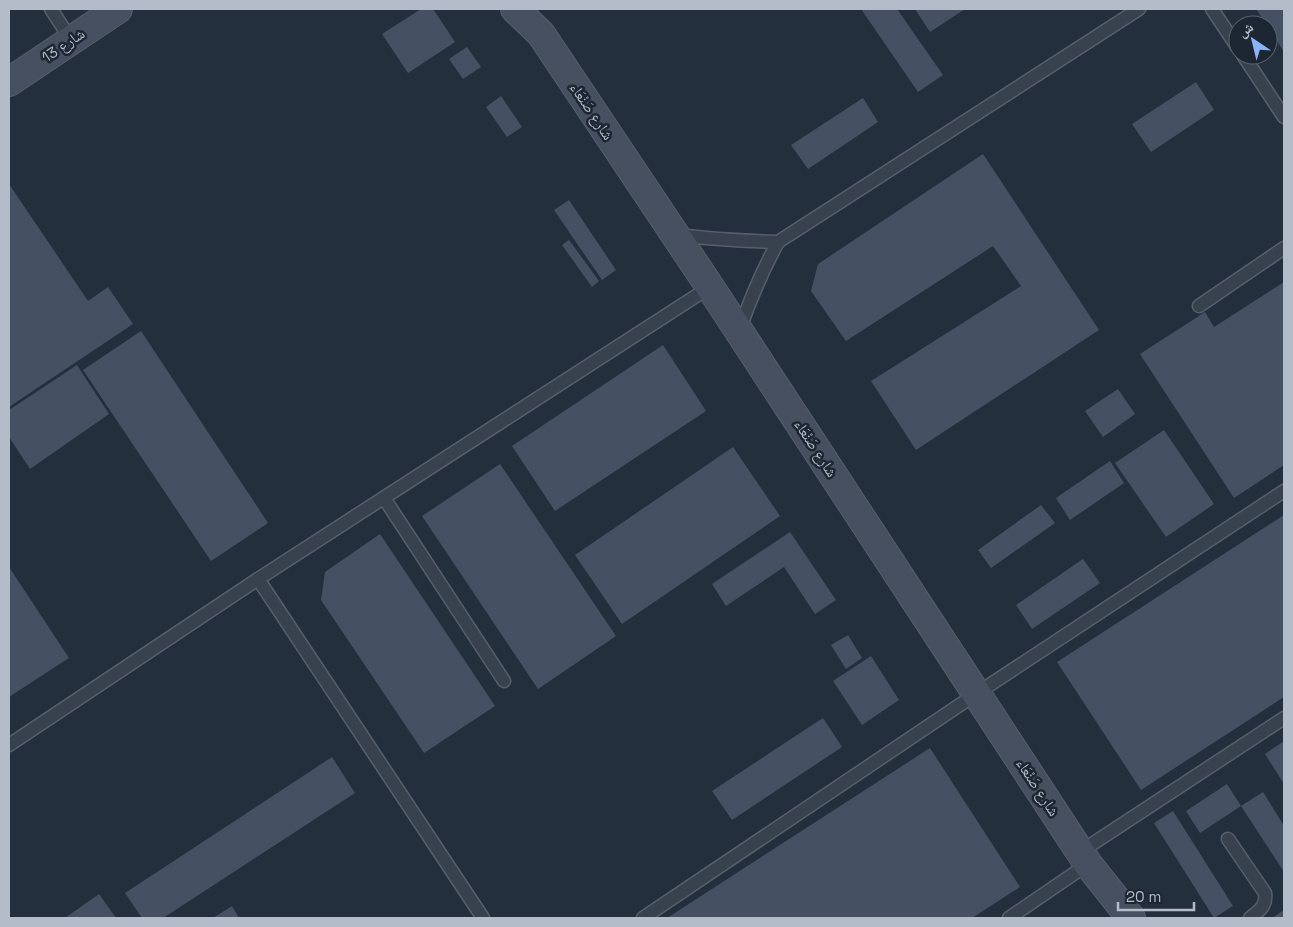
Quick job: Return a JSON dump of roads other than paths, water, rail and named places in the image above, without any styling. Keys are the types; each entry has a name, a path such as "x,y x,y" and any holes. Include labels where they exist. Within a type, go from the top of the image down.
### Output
{"street":[{"name":"شارع 13","path":"9,82 118,9"},
{"name":"شارع صَنْعَاء","path":"515,9 536,21 1084,858 1131,918"},
{"name":"شارع صَنْعَاء","path":"1084,858 1116,918"}],"lane":[{"path":"51,9 71,40"},
{"path":"739,332 756,286 778,242 1139,9"},
{"path":"1212,9 1228,33"},
{"path":"1250,65 1284,118"},
{"path":"675,234 709,239 778,242"},
{"path":"1199,306 1284,248"},
{"path":"9,746 258,579 710,287"},
{"path":"643,918 976,694 1284,491"},
{"path":"384,498 504,681"},
{"path":"258,579 483,918"},
{"path":"1009,918 1084,858 1284,718"},
{"path":"1228,839 1265,893 1265,904 1250,918"}]}
